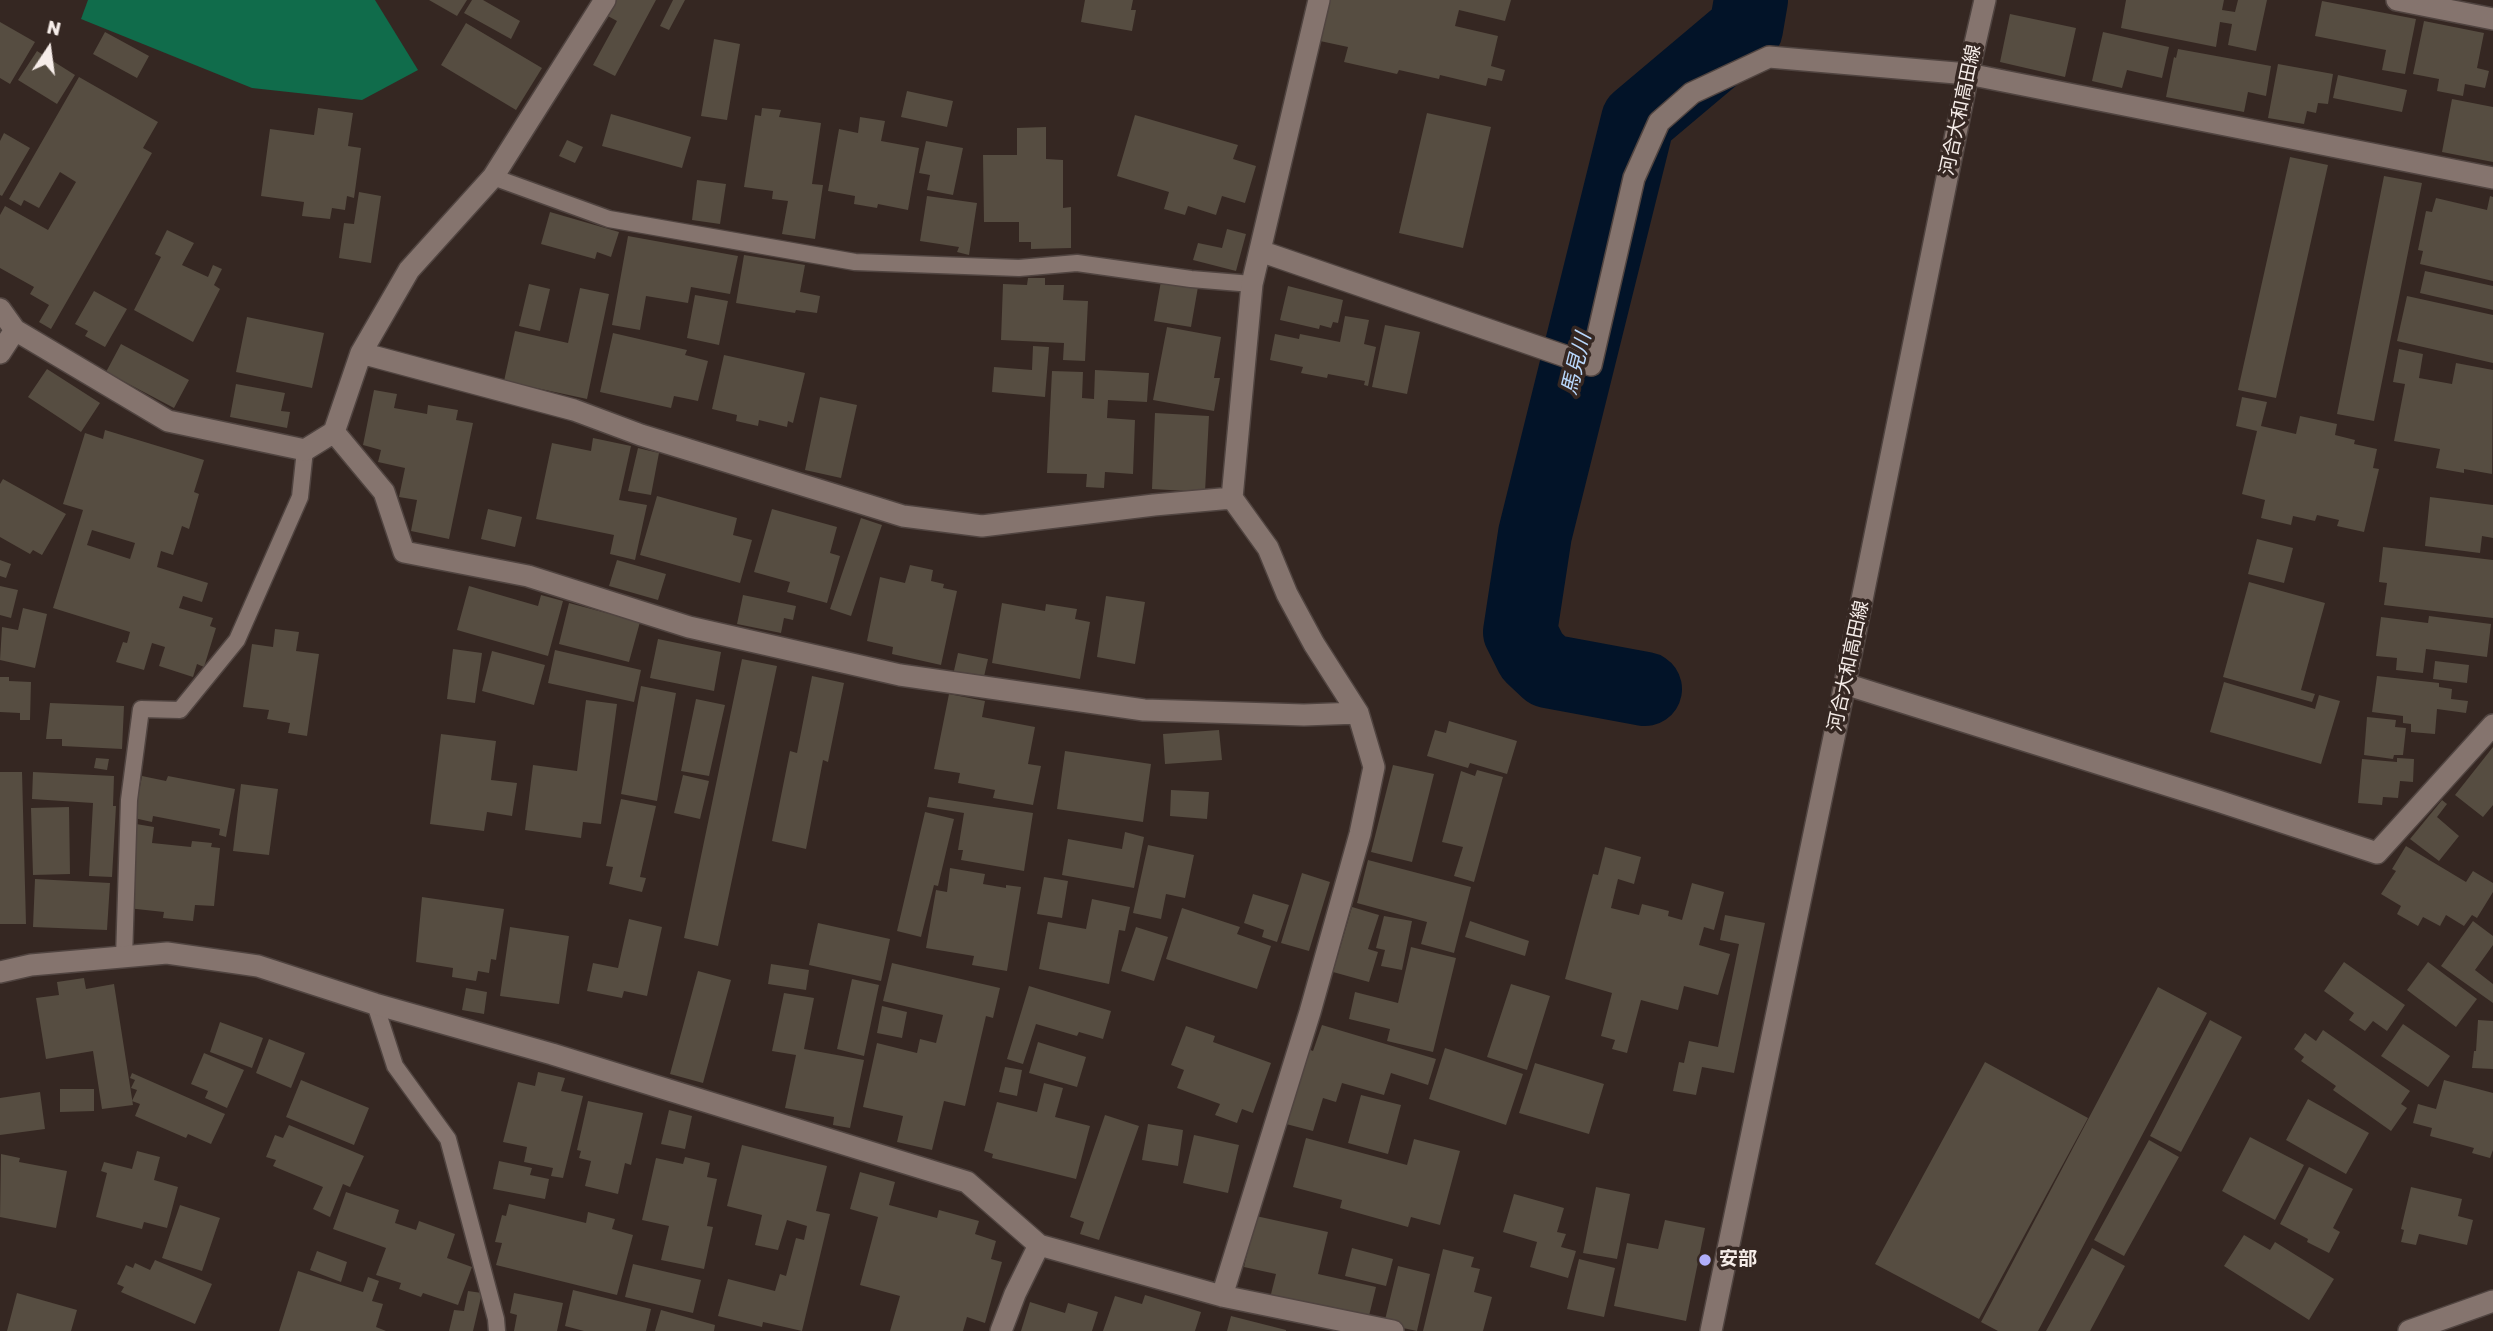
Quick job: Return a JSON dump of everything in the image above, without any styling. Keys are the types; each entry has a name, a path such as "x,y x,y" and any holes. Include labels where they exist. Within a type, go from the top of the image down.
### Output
{"street":[{"path":"0,309 15,330 168,421 305,450 334,432 361,353 409,270 493,177 605,0"},
{"path":"1222,1296 1310,1012 1360,834 1374,767 1358,713 1314,644 1287,594 1268,548 1232,498 1252,285 1319,0"},
{"name":"河合大和高田線","path":"1711,1331 1985,0"},
{"path":"2397,0 2493,19"},
{"path":"1260,251 1591,366 1634,178 1659,122 1692,93 1769,57 1968,74 2493,177"},
{"path":"0,353 15,330"},
{"path":"361,353 574,410 641,435 903,516 982,526 1232,498"},
{"path":"334,432 384,492 404,552 528,576 689,627 900,676 1144,710 1304,715 1358,713"},
{"path":"1845,684 2377,853 2493,725"},
{"path":"0,972 32,965 167,953 258,966 375,1004 552,1054 968,1182 1039,1245 1222,1296 1393,1331"},
{"path":"1001,1331 1015,1294 1039,1245"},
{"path":"2409,1331 2493,1301"}],"lane":[{"path":"493,177 609,219 855,262 1019,268 1077,263 1252,285"},
{"path":"124,958 129,800 141,709 180,710 237,640 300,498 305,450"},
{"path":"375,1004 395,1066 448,1139 497,1331"}],"green space":[{"path":"88,0 375,0 418,70 362,100 252,88 81,19"}],"building":[{"path":"429,0 467,0 457,16"},
{"path":"472,0 483,0 520,21 511,39 464,13"},
{"path":"609,0 656,0 615,76 593,65 617,21 606,15"},
{"path":"673,0 685,0 669,30 660,26"},
{"path":"1085,0 1133,0 1131,10 1136,10 1132,31 1081,22"},
{"path":"1330,0 1511,0 1505,21 1459,10 1455,26 1498,36 1491,66 1505,70 1502,81 1488,78 1486,86 1440,75 1439,79 1399,70 1397,74 1344,62 1348,47 1320,41"},
{"path":"2126,0 2224,0 2222,10 2235,12 2238,0 2267,0 2256,51 2228,45 2232,24 2220,22 2216,47 2121,28"},
{"path":"2322,1 2416,19 2405,74 2382,70 2386,50 2315,36"},
{"path":"2010,14 2076,28 2065,77 2000,62"},
{"path":"2424,21 2484,33 2477,68 2489,71 2485,88 2465,84 2463,96 2437,91 2439,79 2413,74"},
{"path":"0,22 35,42 10,84 0,78"},
{"path":"466,23 542,68 516,110 441,65"},
{"path":"105,32 149,56 137,78 93,54"},
{"path":"2103,32 2169,47 2162,78 2127,70 2122,88 2092,81"},
{"path":"714,39 740,44 727,120 701,116"},
{"path":"2178,49 2271,66 2266,96 2248,92 2244,112 2166,97"},
{"path":"37,51 75,75 57,104 18,80"},
{"path":"2278,64 2333,74 2328,104 2318,103 2316,113 2307,111 2304,124 2268,118"},
{"path":"2338,75 2407,90 2402,112 2333,98"},
{"path":"79,77 158,122 143,148 152,153 51,329 39,322 49,305 30,294 34,287 0,268 0,215 5,206 48,230 76,182 60,172 39,208 24,200 21,206 9,199"},
{"path":"907,91 953,101 947,127 901,117"},
{"path":"2452,99 2493,107 2493,162 2442,152"},
{"path":"318,108 353,113 348,146 361,148 354,198 347,196 345,210 332,208 330,219 302,216 304,202 261,196 270,129 314,135"},
{"path":"762,108 781,110 779,117 821,123 812,184 823,185 815,239 782,234 788,201 772,199 773,191 744,187 755,115 761,116"},
{"path":"1427,113 1491,127 1463,248 1399,233"},
{"path":"611,114 691,137 682,168 602,146"},
{"path":"1135,115 1238,145 1233,159 1256,166 1245,203 1222,196 1216,215 1188,206 1185,215 1164,209 1169,192 1117,176"},
{"path":"860,117 885,121 881,141 919,148 908,210 878,204 877,208 854,204 855,196 828,191 839,129 858,133"},
{"path":"1046,127 1046,159 1063,160 1063,208 1071,207 1071,248 1031,249 1031,242 1019,242 1019,222 984,222 983,155 1017,155 1017,128"},
{"path":"4,133 30,148 2,196 0,141"},
{"path":"567,140 583,147 575,163 559,156"},
{"path":"926,141 963,148 953,195 927,190 930,175 919,173"},
{"path":"2290,157 2328,165 2276,398 2238,390"},
{"path":"2384,176 2422,183 2374,421 2337,414"},
{"path":"697,180 726,184 720,224 692,220"},
{"path":"359,192 381,196 371,263 339,258 344,223 354,224"},
{"path":"927,196 977,203 969,255 957,252 959,247 920,241"},
{"path":"2490,196 2493,197 2493,281 2420,264 2423,251 2418,250 2426,211 2432,212 2436,198 2487,210"},
{"path":"550,212 619,232 611,257 597,252 595,259 541,244"},
{"path":"1227,229 1246,234 1236,271 1193,260 1198,243 1222,248"},
{"path":"167,230 194,243 182,265 208,277 213,265 222,269 214,285 220,289 193,342 134,310 161,257 155,254"},
{"path":"628,236 738,256 730,294 691,287 688,303 646,296 640,330 612,325"},
{"path":"744,255 805,265 800,292 820,296 817,313 796,310 795,313 736,303"},
{"path":"2425,271 2493,286 2493,310 2420,293"},
{"path":"1028,278 1045,278 1045,285 1064,285 1063,300 1088,301 1085,361 1063,360 1064,343 1001,340 1003,284 1027,285"},
{"path":"1161,281 1198,287 1191,327 1154,321"},
{"path":"529,284 550,289 540,331 519,326"},
{"path":"1288,286 1343,300 1338,323 1333,322 1331,328 1320,325 1319,329 1280,320"},
{"path":"580,288 609,294 587,399 504,381 515,331 568,343"},
{"path":"94,291 127,309 105,347 85,336 88,331 75,324"},
{"path":"695,295 728,301 719,345 687,338"},
{"path":"2407,296 2493,315 2493,363 2397,341"},
{"path":"1345,316 1369,320 1364,344 1376,347 1368,386 1364,385 1365,381 1328,374 1327,378 1301,373 1303,367 1270,360 1275,334 1299,339 1300,334 1340,342"},
{"path":"247,317 324,333 312,388 236,372"},
{"path":"1385,325 1420,332 1407,394 1372,387"},
{"path":"1167,327 1221,337 1214,378 1220,378 1214,411 1153,400"},
{"path":"613,333 687,350 685,355 708,361 698,401 674,396 671,408 600,392"},
{"path":"121,344 189,380 174,408 106,372"},
{"path":"1033,346 1049,347 1045,397 992,392 994,367 1032,370"},
{"path":"2399,349 2423,354 2419,378 2452,384 2456,363 2493,370 2492,474 2436,468 2440,449 2394,441 2405,384 2393,382"},
{"path":"724,355 805,373 793,423 788,421 787,427 759,420 758,426 736,421 737,415 712,409"},
{"path":"47,369 100,403 81,432 28,397"},
{"path":"1095,370 1149,373 1147,402 1108,400 1107,418 1135,420 1133,474 1105,472 1104,488 1086,487 1087,474 1047,473 1052,371 1083,372 1082,398 1094,399"},
{"path":"236,384 285,393 281,411 290,412 287,428 230,417"},
{"path":"374,390 397,394 394,408 427,414 428,405 458,410 456,420 473,423 449,539 411,531 417,500 399,497 405,468 378,462 381,450 363,445"},
{"path":"820,397 857,405 841,478 805,470"},
{"path":"2242,397 2267,402 2261,426 2296,434 2300,416 2337,424 2335,435 2355,440 2354,444 2377,449 2373,468 2379,469 2364,532 2337,526 2339,520 2317,515 2315,521 2293,516 2291,525 2261,518 2265,500 2242,494 2257,431 2236,426"},
{"path":"1155,413 1209,416 1205,492 1152,489"},
{"path":"105,430 204,460 194,492 199,494 189,529 182,526 173,555 161,551 157,567 208,583 202,602 183,596 179,608 213,618 210,626 216,628 204,667 197,664 193,677 159,666 165,647 152,643 144,670 116,662 123,642 127,643 130,632 53,608 83,510 63,504 85,433 103,439","holes":["92,530 135,543 130,559 87,545"]},
{"path":"593,438 631,446 619,500 647,505 635,560 610,554 614,535 536,519 552,443 591,451"},
{"path":"638,448 659,453 651,495 628,491"},
{"path":"3,479 66,514 42,555 33,550 30,554 0,537 0,484"},
{"path":"657,496 737,518 733,535 752,540 740,583 640,555"},
{"path":"2430,497 2493,505 2493,538 2482,536 2480,553 2425,546"},
{"path":"488,509 522,517 515,547 481,539"},
{"path":"772,509 837,527 830,553 840,556 827,603 787,592 790,582 754,572"},
{"path":"861,518 882,525 851,616 830,609"},
{"path":"2257,539 2293,548 2284,583 2248,574"},
{"path":"2383,547 2493,560 2493,618 2384,605 2387,583 2379,582"},
{"path":"0,560 11,564 6,578 0,576"},
{"path":"617,560 666,574 658,600 609,586"},
{"path":"910,565 933,570 931,581 944,584 943,588 957,591 941,665 892,654 893,647 867,641 880,577 905,583"},
{"path":"2249,582 2325,603 2301,690 2315,694 2312,702 2223,677"},
{"path":"0,586 18,590 11,618 0,615"},
{"path":"469,586 538,606 541,595 563,601 548,656 457,630"},
{"path":"743,595 796,606 793,620 784,618 781,633 737,624"},
{"path":"1106,596 1145,602 1135,664 1097,657"},
{"path":"569,603 640,622 629,662 559,644"},
{"path":"1002,603 1045,611 1046,604 1077,609 1075,619 1090,622 1080,679 992,663"},
{"path":"23,608 47,614 35,668 0,660 2,627 18,630"},
{"path":"2429,616 2491,624 2487,657 2426,649 2423,673 2396,670 2397,658 2376,656 2381,617 2428,623"},
{"path":"275,629 299,632 296,651 319,654 307,736 288,733 290,723 267,719 269,710 243,707 252,644 273,647"},
{"path":"658,639 721,652 714,691 650,678"},
{"path":"453,649 482,653 475,703 447,699"},
{"path":"555,650 641,670 634,702 548,683"},
{"path":"492,651 545,665 534,705 482,691"},
{"path":"958,653 988,659 983,681 953,675"},
{"path":"742,659 777,666 718,946 684,938"},
{"path":"2435,661 2469,665 2467,683 2433,679"},
{"path":"812,676 844,683 828,762 823,760 806,849 772,841 790,751 797,753"},
{"path":"2377,676 2439,683 2439,687 2452,689 2451,699 2468,701 2466,713 2437,709 2435,734 2411,732 2411,724 2403,723 2403,716 2372,712"},
{"path":"0,677 9,677 9,681 31,682 30,720 20,720 20,713 0,712"},
{"path":"2224,682 2315,709 2319,695 2340,701 2321,764 2210,732"},
{"path":"641,686 676,693 657,801 621,794"},
{"path":"949,694 985,701 982,717 1035,727 1028,764 1041,766 1033,805 993,798 995,790 958,783 960,773 934,769"},
{"path":"696,699 725,705 709,776 681,771"},
{"path":"586,700 617,704 601,824 583,822 581,838 525,830 533,765 577,771"},
{"path":"50,703 124,706 122,749 62,746 62,739 46,739"},
{"path":"2367,717 2396,720 2395,727 2406,728 2403,755 2394,755 2393,759 2364,755"},
{"path":"1449,721 1517,741 1507,774 1470,763 1468,768 1427,756 1435,730 1446,733"},
{"path":"1219,730 1222,760 1165,764 1163,734"},
{"path":"441,734 496,741 491,780 517,783 512,816 487,812 484,831 430,824"},
{"path":"2493,747 2493,805 2483,817 2455,795"},
{"path":"1065,751 1151,764 1143,822 1057,809"},
{"path":"96,758 109,759 107,770 94,768"},
{"path":"2397,758 2414,759 2413,782 2400,781 2398,798 2383,797 2382,805 2358,803 2362,759 2397,762"},
{"path":"1393,765 1434,774 1412,862 1371,852"},
{"path":"1477,770 1503,777 1474,882 1454,876 1463,847 1442,842 1461,771 1475,776"},
{"path":"0,772 22,772 26,924 0,924"},
{"path":"33,772 114,776 113,806 116,806 112,877 89,876 93,803 32,799"},
{"path":"683,775 709,781 700,819 674,813"},
{"path":"142,776 166,781 168,776 235,789 226,837 219,835 220,829 153,816 152,822 134,818"},
{"path":"241,784 278,789 269,855 233,851"},
{"path":"1171,790 1209,792 1207,819 1170,816"},
{"path":"929,797 1033,813 1024,871 961,860 963,850 958,850 964,813 927,807"},
{"path":"621,799 656,806 640,877 646,878 642,892 609,884 613,867 606,866"},
{"path":"2442,800 2447,804 2437,817 2459,836 2439,861 2410,839"},
{"path":"69,807 70,874 33,875 31,808"},
{"path":"925,812 954,819 938,886 934,885 921,937 897,931"},
{"path":"136,824 154,827 152,843 191,847 192,841 212,843 211,847 220,848 214,906 195,905 193,921 163,918 164,912 127,908"},
{"path":"1125,832 1144,837 1134,888 1062,875 1068,839 1122,849"},
{"path":"1148,845 1194,855 1185,898 1166,894 1161,919 1133,913"},
{"path":"2406,846 2466,882 2473,871 2493,883 2493,892 2477,918 2472,915 2464,926 2446,915 2440,926 2423,917 2418,926 2397,914 2401,906 2381,894 2396,871 2392,869"},
{"path":"1605,847 1641,857 1634,884 1618,879 1611,908 1639,915 1642,904 1669,911 1668,916 1682,920 1692,883 1724,892 1714,930 1704,927 1699,945 1730,954 1718,995 1684,986 1678,1010 1641,1000 1627,1053 1612,1049 1615,1040 1601,1036 1612,993 1565,979 1593,874 1598,875"},
{"path":"1368,860 1471,887 1454,953 1421,944 1427,922 1357,903"},
{"path":"950,868 985,874 983,884 1006,888 1006,885 1021,887 1007,971 972,965 974,956 926,948 936,890 947,892"},
{"path":"1302,873 1330,882 1309,951 1281,943"},
{"path":"1044,877 1068,881 1062,918 1037,914"},
{"path":"35,879 110,883 107,930 33,927"},
{"path":"1253,894 1289,905 1277,942 1262,937 1264,930 1244,923"},
{"path":"422,897 504,909 496,960 491,959 489,973 478,971 476,981 452,977 453,968 416,962"},
{"path":"1092,899 1130,907 1125,931 1119,930 1109,984 1039,969 1048,922 1086,929"},
{"path":"1352,907 1379,915 1368,949 1378,952 1369,982 1333,972"},
{"path":"1182,908 1240,927 1237,934 1271,946 1257,989 1166,959"},
{"path":"1725,915 1765,923 1734,1073 1702,1067 1696,1095 1673,1091 1679,1062 1684,1063 1689,1041 1718,1047 1739,944 1720,940"},
{"path":"1384,916 1412,921 1402,970 1381,966 1385,950 1376,948"},
{"path":"629,919 662,927 647,996 624,991 622,998 587,991 593,963 618,968"},
{"path":"1470,921 1529,941 1525,956 1465,937"},
{"path":"2473,921 2493,936 2493,945 2475,970 2493,984 2493,1003 2441,966"},
{"path":"818,923 890,939 881,981 809,965"},
{"path":"510,927 569,936 559,1004 500,996"},
{"path":"1136,927 1168,937 1154,981 1121,971"},
{"path":"1411,947 1456,958 1433,1052 1387,1041 1390,1029 1349,1019 1355,992 1398,1003"},
{"path":"2344,962 2405,1005 2387,1031 2373,1021 2365,1031 2349,1020 2354,1013 2324,991"},
{"path":"2428,962 2477,999 2456,1027 2407,990"},
{"path":"892,963 1000,988 993,1018 986,1016 965,1106 944,1101 932,1150 897,1142 903,1116 863,1107 877,1043 917,1053 920,1039 936,1043 943,1015 883,1001"},
{"path":"771,964 809,970 806,990 768,984"},
{"path":"698,971 731,980 703,1083 670,1074"},
{"path":"84,978 86,989 114,984 133,1105 102,1109 93,1051 46,1059 36,998 59,995 57,982"},
{"path":"852,979 879,985 864,1056 837,1049"},
{"path":"1511,984 1550,996 1527,1070 1487,1057"},
{"path":"1029,986 1111,1011 1103,1039 1079,1032 1077,1036 1036,1024 1023,1064 1007,1059"},
{"path":"2158,987 2207,1013 2038,1331 1998,1331 1981,1322"},
{"path":"466,988 487,992 484,1014 462,1010"},
{"path":"784,993 814,998 804,1049 864,1060 850,1128 833,1125 834,1117 785,1108 796,1055 772,1051"},
{"path":"882,1006 907,1012 902,1038 877,1033"},
{"path":"2210,1020 2242,1037 2181,1152 2150,1136"},
{"path":"2478,1020 2493,1021 2493,1069 2472,1068"},
{"path":"220,1022 263,1038 252,1068 210,1052"},
{"path":"2403,1024 2450,1056 2428,1087 2381,1056"},
{"path":"1322,1025 1436,1059 1428,1085 1391,1073 1384,1095 1342,1083 1336,1102 1323,1098 1313,1131 1286,1124 1308,1049 1313,1051"},
{"path":"1186,1026 1215,1036 1213,1042 1271,1063 1253,1113 1242,1109 1237,1123 1215,1115 1220,1104 1177,1088 1184,1070 1171,1065"},
{"path":"2323,1030 2410,1091 2401,1104 2407,1108 2391,1131 2333,1090 2336,1086 2301,1061 2304,1057 2294,1049 2305,1033 2316,1041"},
{"path":"269,1039 305,1053 291,1088 256,1073"},
{"path":"1038,1042 1086,1057 1077,1087 1029,1073"},
{"path":"1445,1048 1523,1074 1506,1125 1429,1099"},
{"path":"204,1053 244,1070 227,1108 205,1098 208,1091 191,1084"},
{"path":"1985,1062 2088,1118 1979,1319 1875,1264"},
{"path":"1535,1063 1604,1084 1589,1134 1519,1113"},
{"path":"1005,1067 1022,1070 1017,1096 999,1092"},
{"path":"538,1072 565,1078 561,1091 583,1096 563,1178 551,1176 553,1168 524,1162 527,1147 503,1142 518,1082 535,1086"},
{"path":"132,1073 225,1114 211,1144 188,1134 186,1138 135,1116 140,1104 132,1101 137,1090 131,1088 135,1080 130,1078"},
{"path":"301,1080 369,1108 354,1145 286,1117"},
{"path":"2444,1080 2493,1093 2493,1150 2490,1158 2472,1153 2474,1148 2430,1136 2432,1128 2413,1123 2418,1104 2436,1109"},
{"path":"1044,1083 1063,1088 1055,1117 1090,1126 1076,1179 992,1158 993,1154 984,1151 997,1102 1037,1112"},
{"path":"60,1089 94,1089 94,1111 60,1112"},
{"path":"40,1092 45,1129 0,1135 0,1098"},
{"path":"1361,1095 1401,1105 1388,1154 1348,1143"},
{"path":"2308,1099 2369,1133 2346,1174 2286,1140"},
{"path":"588,1101 643,1113 631,1165 625,1163 618,1194 585,1186 591,1161 579,1158 581,1151 577,1150"},
{"path":"669,1110 692,1116 685,1149 661,1144"},
{"path":"1105,1115 1139,1126 1099,1240 1080,1234 1084,1222 1070,1217"},
{"path":"1148,1124 1183,1130 1178,1166 1142,1160"},
{"path":"289,1125 364,1156 350,1187 343,1184 330,1217 313,1209 323,1187 273,1166 276,1160 266,1157 275,1135 283,1138"},
{"path":"1194,1135 1239,1145 1228,1193 1183,1183"},
{"path":"2250,1137 2304,1165 2275,1220 2222,1191"},
{"path":"1306,1138 1407,1165 1414,1139 1460,1151 1440,1225 1411,1217 1408,1227 1340,1208 1342,1200 1293,1187"},
{"path":"2149,1140 2179,1157 2124,1256 2094,1240"},
{"path":"742,1145 827,1166 816,1211 830,1214 802,1331 763,1322 762,1327 718,1316 728,1279 775,1291 780,1274 786,1276 796,1238 804,1240 807,1226 787,1220 778,1250 755,1245 762,1215 727,1206"},
{"path":"137,1151 160,1157 154,1180 178,1187 167,1228 144,1222 142,1229 96,1217 107,1173 101,1171 104,1162 132,1169"},
{"path":"1,1154 20,1158 19,1162 67,1171 56,1228 0,1217"},
{"path":"685,1157 710,1163 707,1177 717,1179 707,1226 713,1227 704,1269 661,1260 669,1226 642,1220 656,1158 683,1164"},
{"path":"499,1161 532,1168 530,1175 549,1179 545,1199 493,1189"},
{"path":"2309,1167 2353,1189 2333,1228 2340,1232 2329,1253 2280,1224"},
{"path":"860,1172 895,1182 889,1205 937,1218 939,1210 979,1221 975,1234 996,1241 991,1259 1002,1262 985,1323 967,1317 963,1331 890,1331 900,1296 860,1285 878,1217 850,1209"},
{"path":"1596,1187 1630,1194 1617,1259 1583,1253"},
{"path":"2411,1187 2462,1199 2458,1216 2473,1220 2467,1245 2419,1234 2416,1245 2401,1242 2404,1230 2401,1229"},
{"path":"346,1192 399,1210 395,1223 416,1230 419,1221 455,1234 447,1258 472,1267 458,1305 423,1293 421,1297 399,1289 401,1283 376,1275 386,1248 333,1229"},
{"path":"1514,1194 1564,1208 1557,1232 1566,1234 1561,1247 1576,1251 1568,1278 1530,1267 1537,1242 1503,1232"},
{"path":"509,1204 586,1223 588,1212 615,1219 612,1229 633,1235 617,1295 496,1265 502,1243 495,1242 502,1215 506,1216"},
{"path":"180,1205 220,1218 202,1271 162,1258"},
{"path":"1256,1216 1328,1232 1318,1274 1376,1287 1368,1320 1270,1298 1276,1274 1244,1267"},
{"path":"1665,1220 1705,1228 1686,1321 1614,1306 1627,1243 1658,1249"},
{"path":"2244,1235 2270,1250 2275,1242 2334,1279 2309,1320 2224,1266"},
{"path":"1352,1248 1393,1259 1386,1286 1345,1276"},
{"path":"2092,1248 2125,1266 2090,1331 2046,1331"},
{"path":"1443,1249 1474,1257 1471,1267 1480,1269 1474,1292 1492,1297 1483,1331 1423,1331"},
{"path":"317,1251 347,1262 341,1282 310,1270"},
{"path":"1579,1259 1615,1268 1604,1317 1567,1309"},
{"path":"155,1260 212,1284 195,1324 121,1292 124,1287 117,1284 126,1265 133,1268 135,1263 150,1270"},
{"path":"633,1264 701,1280 693,1313 625,1297"},
{"path":"1398,1266 1430,1274 1417,1331 1384,1324"},
{"path":"298,1271 363,1292 368,1277 379,1281 372,1301 383,1304 376,1327 386,1331 279,1331"},
{"path":"573,1290 651,1309 646,1331 584,1331 565,1326"},
{"path":"468,1291 482,1293 473,1331 449,1331 454,1310 464,1311"},
{"path":"17,1293 77,1310 71,1331 7,1331"},
{"path":"514,1293 563,1303 557,1331 514,1331 517,1315 510,1313"},
{"path":"1145,1295 1201,1312 1195,1331 1103,1331 1115,1296 1142,1304"},
{"path":"1030,1302 1065,1313 1068,1303 1098,1312 1092,1331 1021,1331"},
{"path":"661,1310 715,1325 714,1331 655,1331"},
{"path":"1231,1316 1286,1330 1286,1331 1227,1331"}],"waterway":[{"name":"馬見川","path":"1645,689 1548,671 1532,656 1520,632 1535,534 1638,120 1746,29 1751,0"}],"place":[{"name":"安部","path":"1705,1260"}]}
